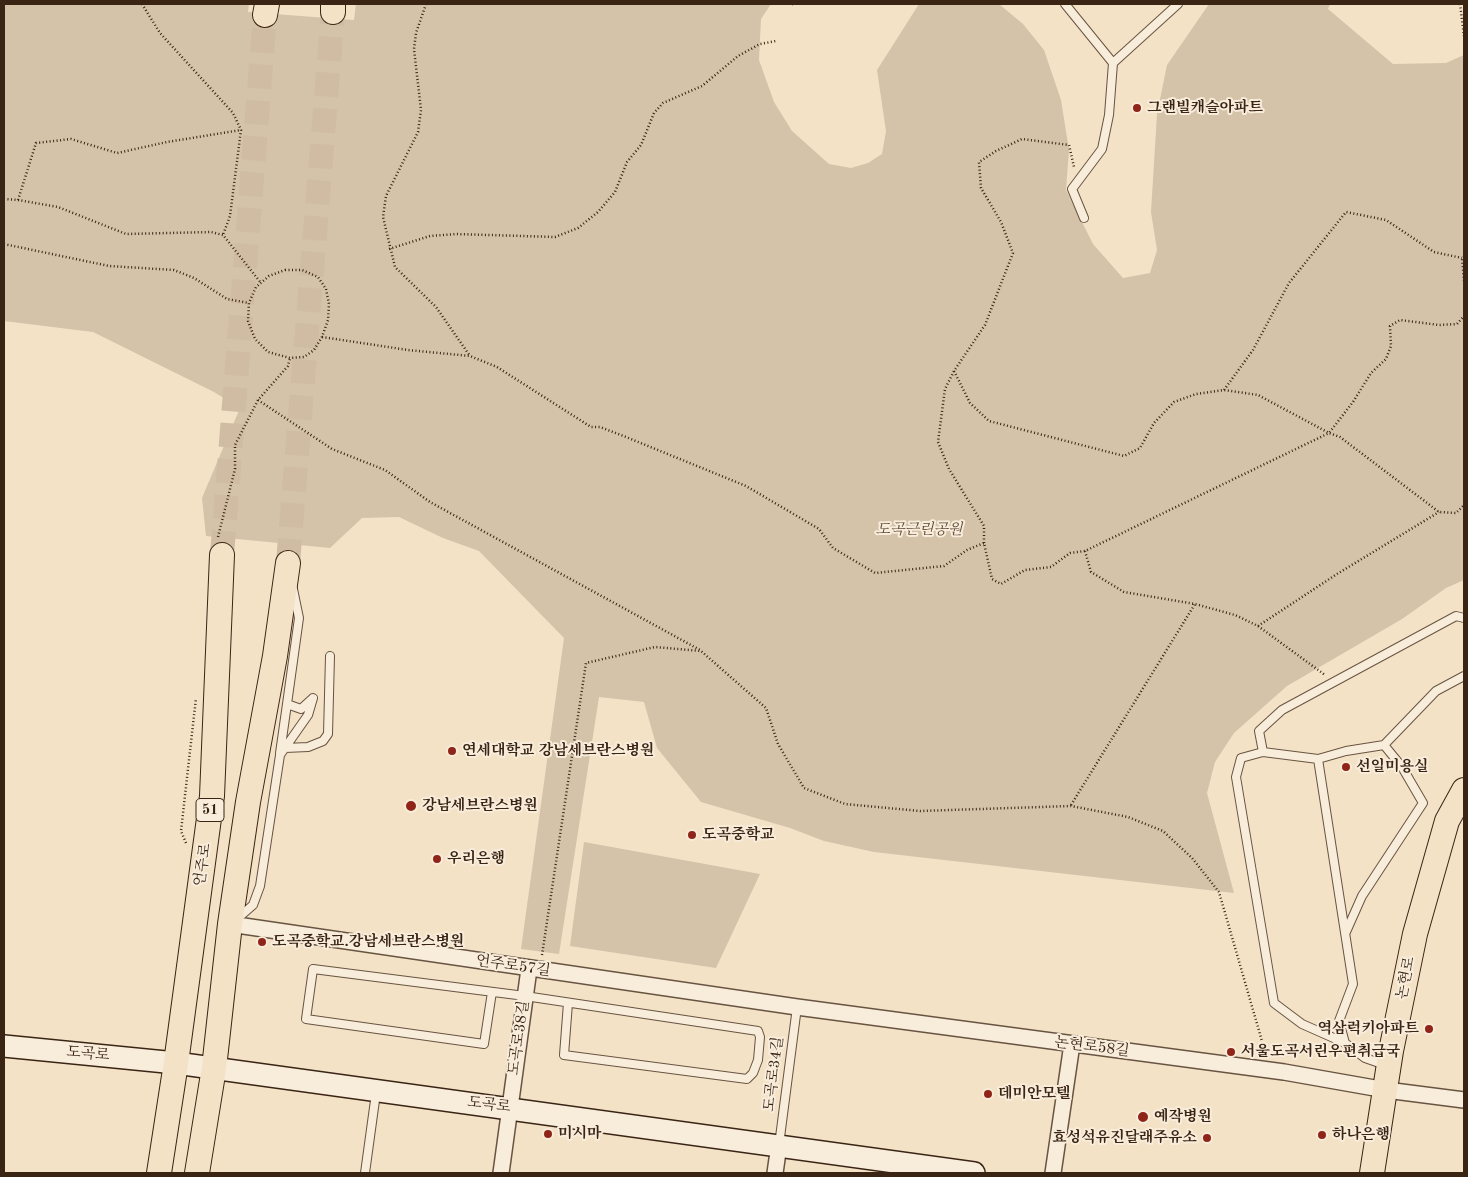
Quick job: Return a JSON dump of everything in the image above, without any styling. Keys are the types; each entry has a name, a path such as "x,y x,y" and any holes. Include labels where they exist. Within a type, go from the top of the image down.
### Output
{"main road":[{"name":"언주로","path":"159,1173 176,1063 212,796 222,554"},
{"name":"51","path":"197,1173 214,1068 230,924 248,802 275,656 288,563"},
{"name":"논현로","path":"1372,1173 1415,934 1456,822 1464,790"},
{"name":"도곡로","path":"4,1046 176,1063 974,1173"}],"street":[{"name":"언주로57길","path":"230,924 796,1007"},
{"name":"도곡로38길","path":"501,1173 529,969"},
{"name":"논현로58길","path":"796,1007 1270,1070 1388,1078 1464,1100"},
{"path":"1053,1173 1072,1044"},
{"path":"775,1173 779,1145"}],"lane":[{"path":"1064,4 1113,63"},
{"path":"1084,218 1072,189 1102,150 1109,116 1113,63 1178,4"},
{"path":"230,924 253,905 260,886 282,752 300,618 288,563"},
{"path":"1263,752 1259,731 1282,710 1456,616 1464,618"},
{"path":"282,752 308,747 323,741 328,734 330,656"},
{"path":"1388,1078 1345,1043 1302,1024 1274,1003 1236,777 1241,758 1263,752 1318,759 1346,751 1384,745 1436,691 1464,676"},
{"path":"282,752 308,715 313,698 301,709 287,704"},
{"path":"1345,933 1362,896 1423,803 1402,767 1384,745"},
{"path":"1318,759 1353,984 1339,1021 1345,1043"},
{"path":"492,992 484,1044 306,1018 312,969 525,996 758,1031 760,1036 758,1060 753,1073 746,1079 564,1055 568,1003"},
{"name":"도곡로34길","path":"779,1145 796,1007"},
{"path":"365,1173 376,1091"}],"path":[{"path":"142,4 160,33 232,113 242,130 230,216 223,235"},
{"path":"426,4 416,33 414,49 421,110 418,132 386,196 383,217 389,249 395,267 436,307 470,356"},
{"path":"1460,4 1464,36"},
{"path":"389,249 430,236 456,234 555,236 578,228 598,212 615,192 628,162 641,145 654,113 662,103 702,86 738,56 760,44 776,41"},
{"path":"18,200 36,143 71,139 117,153 242,130"},
{"path":"1077,182 1070,145 1022,140 996,151 979,162 981,188 1001,222 1013,254 985,325 954,370 945,389 938,442 949,469 984,526 984,543 992,579 1001,584 1025,570 1051,567 1070,553 1085,550 1329,433 1354,402 1371,374 1386,359 1391,346 1390,326 1400,320 1439,325 1456,324 1464,316"},
{"path":"4,199 58,207 126,234 211,232 223,235 260,283"},
{"path":"1224,390 1253,350 1289,283 1346,212 1386,220 1434,252 1463,257 1464,281"},
{"path":"4,244 109,266 174,270 194,278 227,299 249,303"},
{"path":"285,270 302,270 318,277 326,289 329,304 328,320 322,337 314,350 304,357 290,358 268,352 255,339 248,322 249,303 260,283 269,276 285,270"},
{"path":"322,337 408,350 470,356 497,367 591,427 600,427 746,486 819,529 833,548 876,573 944,566 967,550 984,543"},
{"path":"954,370 970,403 989,421 1124,456 1140,448 1154,423 1174,402 1196,394 1224,390 1258,395 1340,437 1439,512"},
{"path":"258,400 332,448 385,470 430,502 701,651 766,708 778,744 804,788 845,804 920,811 1071,806 1128,817 1163,831 1192,858 1219,892 1270,1070"},
{"path":"1258,626 1337,574 1439,512 1456,512 1464,505"},
{"path":"1085,550 1091,572 1124,592 1195,604 1235,615 1258,626 1327,676 1346,674"},
{"path":"1071,806 1195,604"},
{"path":"529,969 542,957 543,952 586,663 655,647 701,651"}],"green space":[{"name":"도곡근린공원","path":"4,4 249,4 248,12 354,20 356,4 771,4 761,19 759,60 774,102 792,131 829,164 851,168 868,163 882,154 886,131 877,70 919,4 999,4 1023,24 1044,50 1061,100 1069,150 1066,190 1093,244 1123,278 1150,273 1157,250 1151,212 1157,114 1167,65 1209,4 1330,4 1328,9 1393,64 1446,63 1464,55 1464,580 1446,588 1402,619 1287,686 1234,733 1215,762 1207,793 1234,893 874,852 824,841 790,828 701,802 657,748 644,702 599,697 559,954 521,949 564,638 479,551 443,538 399,517 362,518 330,548 206,536 202,498 240,408 214,392 93,332 4,321"},
{"path":"584,842 760,874 716,968 570,946"}],"tunnel":[{"path":"288,563 333,12"},
{"path":"222,555 265,15"}],"place":[{"name":"그랜빌캐슬아파트","path":"1137,108"},
{"name":"연세대학교 강남세브란스병원","path":"452,751"},
{"name":"선일미용실","path":"1346,767"},
{"name":"강남세브란스병원","path":"411,806"},
{"name":"도곡중학교","path":"692,835"},
{"name":"우리은행","path":"437,859"},
{"name":"도곡중학교.강남세브란스병원","path":"262,942"},
{"name":"역삼럭키아파트","path":"1429,1029"},
{"name":"서울도곡서린우편취급국","path":"1231,1052"},
{"name":"데미안모텔","path":"988,1094"},
{"name":"예작병원","path":"1143,1117"},
{"name":"미시마","path":"548,1134"},
{"name":"하나은행","path":"1322,1135"},
{"name":"효성석유진달래주유소","path":"1207,1138"}]}
